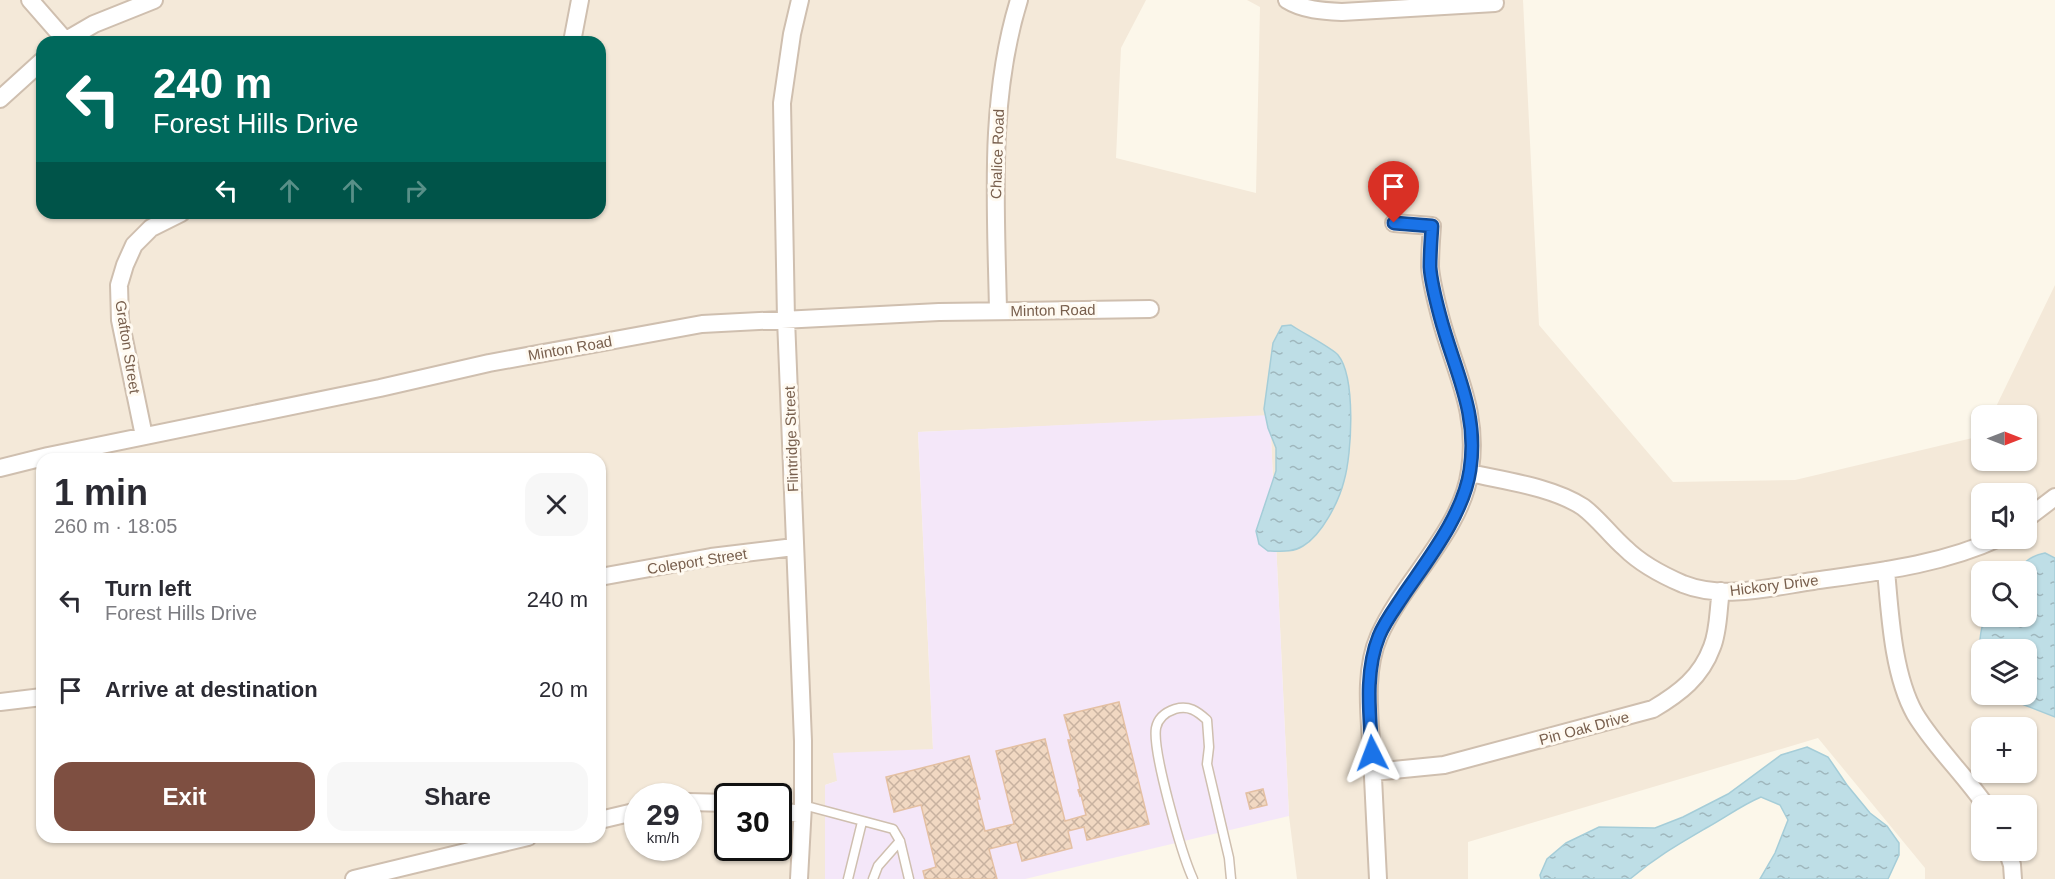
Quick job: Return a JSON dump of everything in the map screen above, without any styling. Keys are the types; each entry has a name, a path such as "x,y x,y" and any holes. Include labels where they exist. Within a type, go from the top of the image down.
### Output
{"street":[{"path":"30,0 60,36"},
{"path":"73,36 94,24 154,0"},
{"path":"573,36 580,0"},
{"name":"Flintridge Street","path":"799,879 803,741 786,319 783,103 792,34 800,0"},
{"name":"Chalice Road","path":"998,310 997,124 1001,78 1019,0"},
{"path":"1287,0 1296,5 1320,11 1342,12 1495,3"},
{"path":"0,99 36,66"},
{"name":"Grafton Street","path":"144,436 120,320 119,285 134,245 151,228 169,219"},
{"path":"1378,879 1369,695 1371,665 1379,636 1458,508 1470,473 1473,450 1472,423 1466,394 1440,317 1430,268 1432,226 1394,223"},
{"name":"Minton Road","path":"62,453 489,363 691,326 786,319 998,310 1150,309"},
{"name":"Minton Road","path":"0,468 36,459"},
{"name":"Hickory Drive","path":"1470,473 1561,496 1582,506 1648,567 1684,584 1714,591 1760,588 1886,570 1947,557 1971,548"},
{"path":"2037,511 2055,497"},
{"name":"Coleport Street","path":"606,576 711,557 794,547"},
{"path":"1886,570 1893,638 1905,690 1915,714 1979,795"},
{"name":"Pin Oak Drive","path":"1372,772 1444,765 1653,710 1677,695 1701,670 1713,645 1721,591"},
{"path":"0,702 36,698"},
{"path":"792,810 802,809"},
{"path":"606,819 624,814"},
{"path":"354,879 503,843"},
{"path":"2011,861 2013,879"}],"lane":[{"path":"1193,879 1184,861 1157,750 1156,728 1160,718 1171,710 1182,707 1196,710 1207,720 1209,747 1207,764 1229,858 1231,879"},
{"path":"802,809 893,829 900,841 909,879"},
{"path":"848,879 862,822"},
{"path":"873,879 878,866 900,841"}],"shaded area":[{"path":"0,0 1146,0 1121,48 1116,158 1256,193 1260,7 1247,0 1523,0 1539,325 1673,482 1795,480 1971,438 1971,471 2037,471 2037,405 1997,405 2055,285 2055,879 1925,879 1925,868 1818,738 1468,842 1468,879 1297,879 1289,816 1270,416 918,432 933,749 825,785 825,879 0,879"},
{"path":"1270,415 1289,816 1025,879 825,879 825,785 837,781 833,753 933,749 918,432"}],"water":[{"path":"1291,325 1335,352 1344,366 1350,397 1349,453 1347,469 1338,498 1317,534 1295,550 1268,551 1259,544 1256,531 1276,471 1276,448 1264,409 1273,343 1282,326"},
{"path":"2045,553 2055,558 2055,717 2024,705 2037,705 2037,639 1981,639 1983,627 2037,627 2037,561 2027,561"},
{"path":"1807,747 1828,757 1870,813 1887,826 1899,843 1899,855 1888,879 1760,879 1775,853 1788,820 1780,805 1761,797 1677,845 1630,879 1541,879 1540,875 1547,859 1566,843 1599,827 1655,828 1683,817 1728,794 1781,755"}],"building":[{"path":"1119,702 1149,824 1087,840 1084,827 1068,831 1072,848 1022,861 1017,842 989,849 997,879 925,879 923,871 936,867 921,805 894,812 886,777 969,756 985,831 1014,824 996,751 1045,739 1065,821 1086,815 1078,790 1080,789 1068,740 1071,740 1064,715"},
{"path":"1263,789 1267,805 1250,809 1246,793"}],"route":[{"path":"1372,753 1369,695 1371,665 1379,636 1458,508 1470,473 1473,450 1472,423 1466,394 1440,317 1430,268 1432,226 1394,223"}]}
